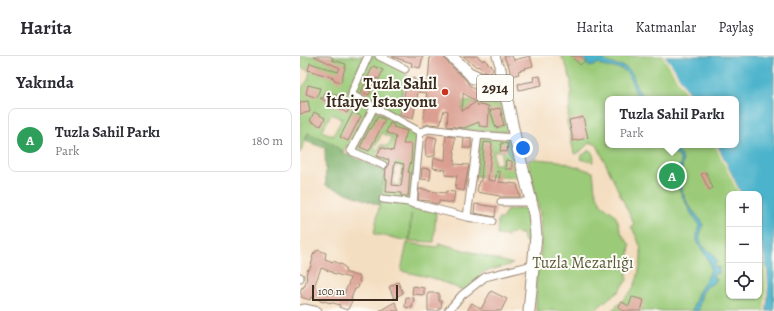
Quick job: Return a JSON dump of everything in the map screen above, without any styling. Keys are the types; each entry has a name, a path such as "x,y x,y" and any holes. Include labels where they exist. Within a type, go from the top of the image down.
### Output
{"main road":[{"name":"2914","path":"451,56 469,73 474,80 503,93 507,100 510,112"},
{"path":"489,87 500,81 501,72"},
{"path":"501,72 507,100"},
{"name":"2914","path":"489,87 510,112"},
{"path":"510,112 534,213 536,236 529,311"}],"street":[{"path":"368,56 352,90 352,95 420,132 429,129 515,138"},
{"path":"379,56 405,69"},
{"path":"496,56 501,72"},
{"path":"374,107 350,151 383,165"},
{"path":"413,204 420,132"},
{"path":"467,217 478,135"},
{"path":"383,199 408,202 467,217 492,221"},
{"path":"501,202 531,202"},
{"path":"448,311 462,295 485,277 533,266"},
{"path":"300,309 305,308 318,311"}],"green space":[{"path":"300,56 364,56 348,91 348,96 371,109 350,147 346,146 343,152 331,143 308,133 300,153 300,90 308,80 310,71 300,67","holes":["331,114 342,119 333,136 322,131"]},
{"path":"372,56 375,56 407,73 397,116 354,93"},
{"path":"561,56 665,56 690,96 605,96 605,148 718,148 740,191 726,191 726,299 762,299 762,250 767,271 766,311 611,311 627,296 634,286 640,265 641,248 631,226 634,224 597,145 590,142 581,151 576,154 574,153 567,122 571,99 571,81 566,65"},
{"path":"463,101 503,105 509,130 507,132 461,130"},
{"path":"375,110 418,133 412,197 406,200 381,196 386,164 354,151","holes":["382,133 392,138 388,146 381,145 378,150 374,148","395,165 402,166 400,186 393,184"]},
{"path":"308,133 331,143 345,154 385,170 379,205 326,185 325,148 305,141"},
{"path":"480,136 511,139 521,178 476,176","holes":["494,151 502,151 501,164 494,164"]},
{"path":"590,150 594,159 593,162 580,159 581,156"},
{"name":"Tuzla Mezarlığı","path":"535,159 559,161 593,172 595,190 601,204 613,213 617,219 621,233 630,245 627,280 618,292 594,311 536,311 536,276 541,250 540,214 528,161"},
{"path":"380,201 409,204 411,205 411,209 436,211 434,242 410,241 411,214 409,241 374,234"},
{"path":"528,208 531,242 525,242 523,234 508,233 508,236 497,235 498,219 502,219 507,210"},
{"path":"407,243 438,247 439,243 513,264 483,272 466,290 462,290 433,278 401,271"}],"water":[{"path":"581,56 600,56 603,57 606,62 625,67 632,74 639,92 644,96 639,96 636,93 630,77 624,70 605,67 598,63 595,66 589,66"},
{"path":"665,56 774,56 774,311 766,311 768,285 767,271 762,248 762,191 740,191 718,148 739,148 739,96 690,96"},
{"path":"668,148 675,149 682,157 683,163 680,182 682,189 691,208 703,223 700,237 701,242 704,248 715,258 717,262 714,264 716,268 719,267 719,274 715,273 713,277 717,279 703,291 698,311 692,311 698,293 711,269 709,261 697,241 699,224 691,213 678,187 677,177 681,162 679,157"}],"pier":[{"path":"663,56 665,56 672,65 690,96 687,96"},
{"path":"716,148 718,148 740,191 738,191"},
{"path":"762,248 767,271 768,285 766,311 764,311 766,285 762,258"}],"building":[{"path":"314,56 330,56 333,58 332,60 346,64 341,82 334,80 334,78 308,70 310,63 338,72 340,68"},
{"path":"392,56 423,56 420,68 411,66 412,63"},
{"name":"Tuzla Sahil İtfaiye İstasyonu","path":"430,56 444,56 446,61 464,78 468,84 484,96 477,105 489,106 488,127 479,126 479,122 464,128 447,126 448,111 444,110 440,125 429,124 423,126 427,93 418,92 413,119 400,115 408,77 414,78 414,80 428,82","holes":["463,93 476,102 462,111"]},
{"path":"463,56 477,56 483,61 484,59 493,68 493,70 489,75"},
{"path":"504,56 512,56 514,60 530,56 533,66 518,71 519,74 511,76 508,63 507,64"},
{"path":"571,56 581,56 585,61 580,65"},
{"path":"373,66 383,70 379,79 376,78 369,95 361,92"},
{"path":"540,76 542,85 519,90 518,84 534,81 533,77"},
{"path":"308,85 320,88 317,98 306,94"},
{"path":"327,90 351,105 347,113 320,98 323,98"},
{"path":"308,101 310,112 300,114 300,102"},
{"path":"500,108 504,125 496,128 490,110"},
{"path":"314,112 325,118 321,126 310,121"},
{"path":"353,112 361,116 348,141 340,137"},
{"path":"378,116 385,120 369,151 360,147"},
{"path":"583,117 588,138 573,141 569,120"},
{"path":"390,123 394,125 393,127 407,131 403,144 412,144 411,161 408,172 410,172 408,196 401,196 401,193 386,192 386,168 388,167 389,160 377,156 381,147 393,151 396,137 386,132","holes":["395,162 404,164 401,186 392,185"]},
{"path":"428,136 437,138 435,156 426,157 425,146"},
{"path":"446,136 455,137 454,164 469,165 464,191 455,189 457,176 445,175 446,170 433,168 434,158 445,160"},
{"path":"464,138 471,139 471,148 463,148"},
{"path":"484,142 492,143 488,180 495,181 497,171 500,172 499,182 517,184 520,197 500,197 477,192 479,181 481,181"},
{"path":"501,143 508,144 507,152 500,151"},
{"path":"506,160 512,161 512,169 505,169"},
{"path":"422,168 431,169 430,180 421,179"},
{"path":"706,172 713,188 709,190 701,174"},
{"path":"419,189 446,193 446,191 455,192 453,203 439,201 439,204 430,201 418,200"},
{"path":"475,204 496,207 495,217 474,213"},
{"path":"317,251 326,253 325,259 343,265 346,268 345,272 360,277 358,288 355,289 351,298 352,301 347,310 339,307 340,305 330,302 320,301 311,297 310,300 301,297 302,295 300,293 302,287 303,288 305,286 308,269 309,270 310,268 314,253","holes":["321,268 350,278 343,296 314,287"]},
{"path":"398,282 403,293 394,298 389,287"},
{"path":"413,286 424,288 424,295 412,294"},
{"path":"491,291 507,299 501,311 467,311 472,303 481,309"},
{"path":"428,293 439,293 439,301 442,301 439,311 428,311"},
{"path":"406,297 414,298 412,308 405,307"},
{"path":"632,297 644,300 641,311 624,311 618,307 622,302 629,306"},
{"path":"395,302 399,311 379,311"}],"place":[{"name":"Tuzla Sahil İtfaiye İstasyonu","path":"445,92"},
{"name":"Tuzla Sahil Parkı","path":"672,176"}]}
